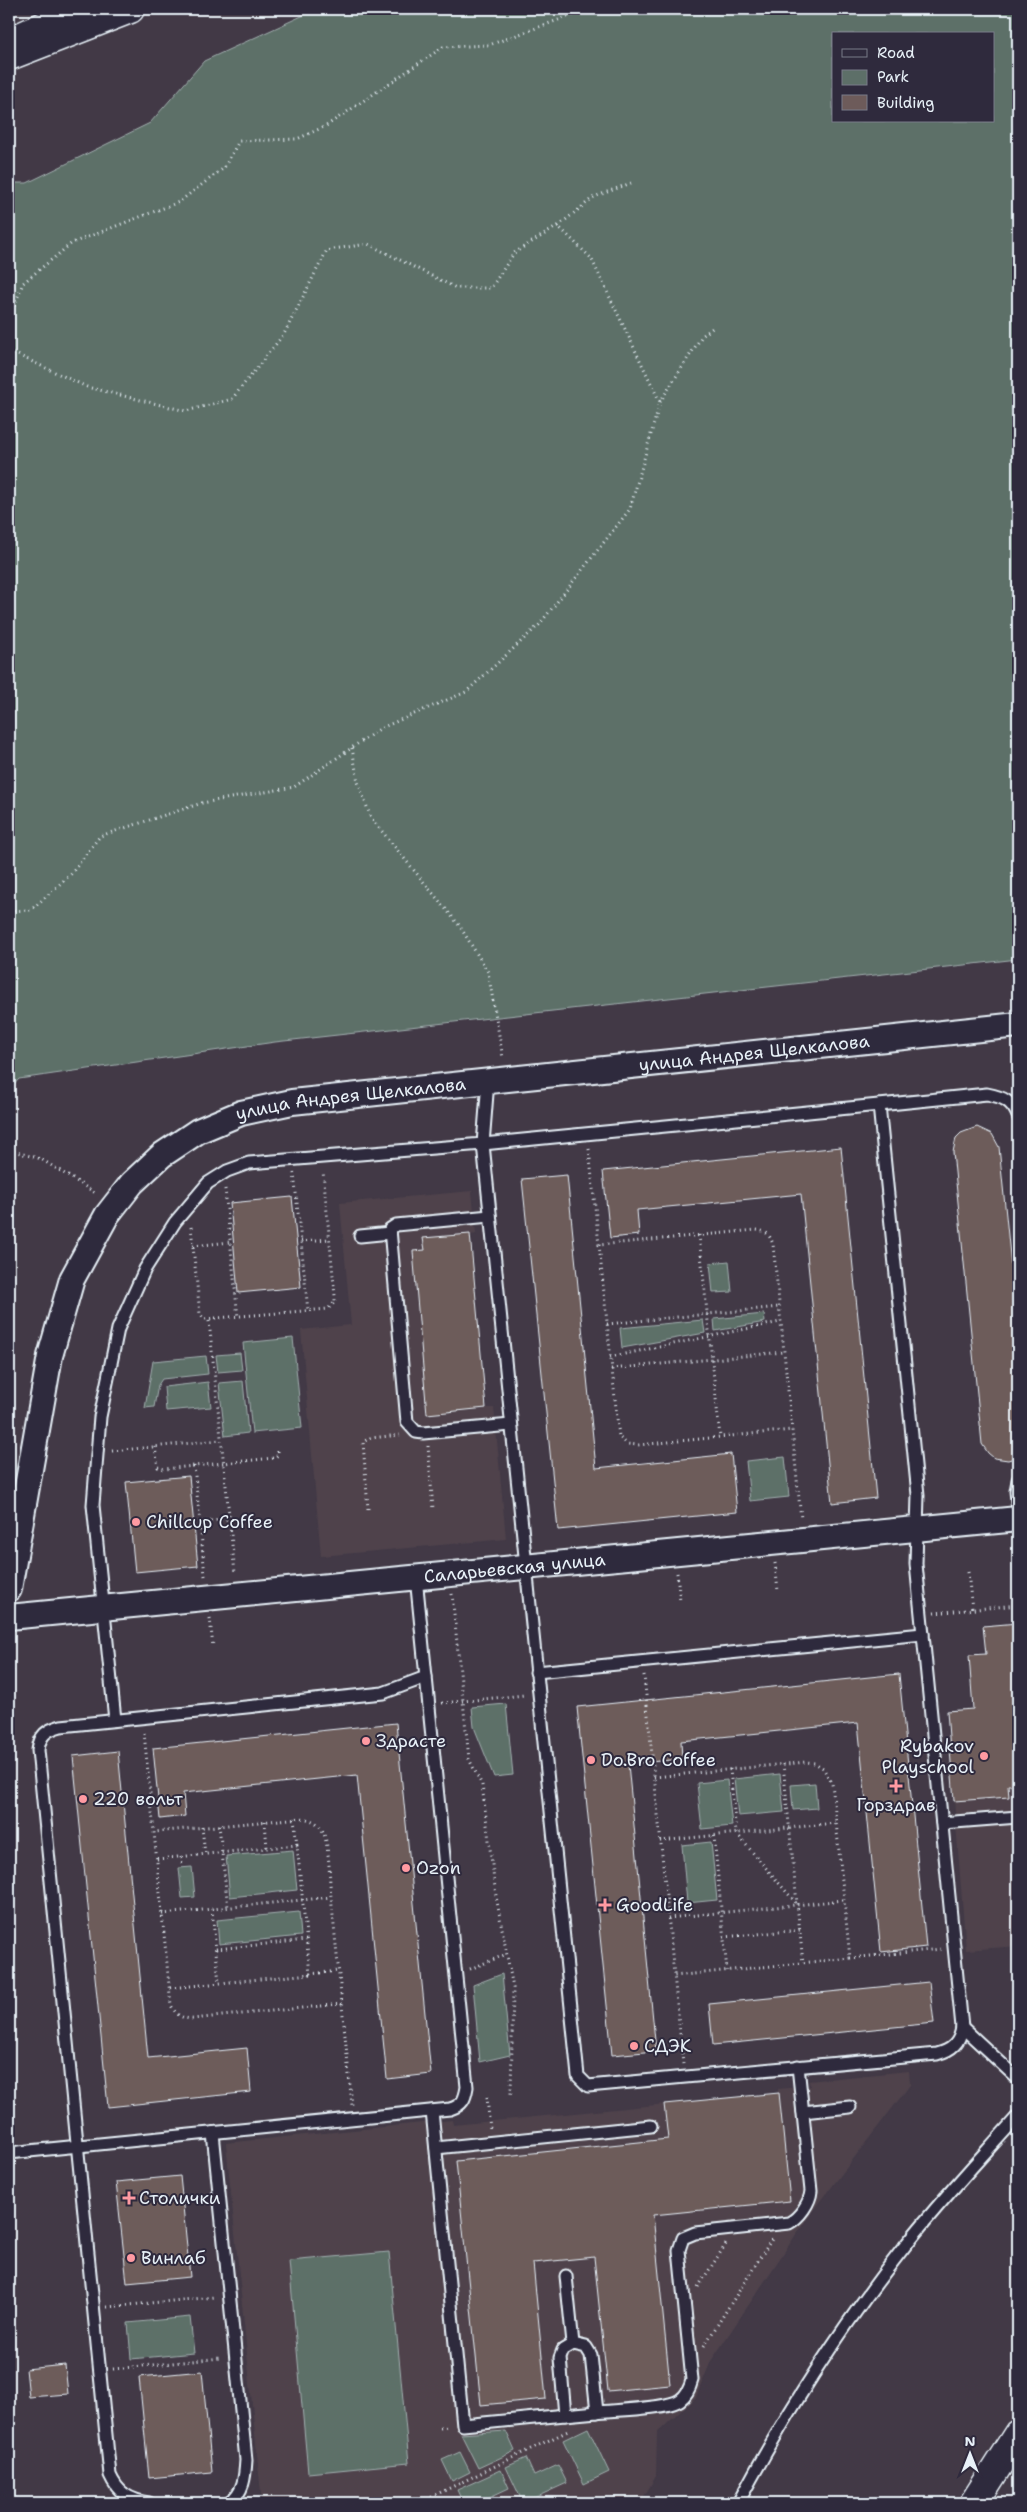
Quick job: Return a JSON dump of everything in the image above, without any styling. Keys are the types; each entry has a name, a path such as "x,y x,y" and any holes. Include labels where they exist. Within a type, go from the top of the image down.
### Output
{"main road":[{"path":"9,42 81,9"},
{"path":"9,56 130,9"},
{"path":"974,2503 1018,2434"}],"street":[{"name":"улица Андрея Щелкалова","path":"9,1589 52,1347 72,1279 114,1205 132,1183 162,1155 198,1131 241,1113 292,1102 1018,1025"},
{"name":"Саларьевская улица","path":"9,1617 103,1608 206,1587 416,1577 1018,1519"}],"lane":[{"path":"497,1080 483,1144 578,2076 588,2086 937,2054 953,2047 958,2041 962,2027 916,1564 918,1495 879,1105"},
{"path":"115,1720 93,1506 100,1417 118,1329 144,1270 176,1222 208,1183 223,1174 249,1163 483,1144 987,1094 1002,1097 1014,1106 1018,1116"},
{"path":"490,1216 396,1225 390,1229 407,1422 416,1432 425,1433 511,1426"},
{"path":"360,1236 390,1233"},
{"path":"1018,1480 1018,1511"},
{"path":"9,2153 432,2111 458,2107 466,2099 467,2086 416,1577"},
{"path":"536,1672 923,1634"},
{"path":"149,2503 131,2499 121,2493 114,2486 110,2475 38,1750 39,1741 49,1729 61,1726 383,1694 426,1677"},
{"path":"942,1822 1018,1816"},
{"path":"962,2027 1018,2080"},
{"path":"432,2111 464,2425 656,2406 679,2401 690,2388 692,2380 679,2250 683,2238 695,2233 781,2224 793,2221 807,2203 810,2195 798,2066"},
{"path":"803,2112 850,2107"},
{"path":"738,2503 827,2352 901,2250 1018,2116"},
{"path":"436,2148 651,2126"},
{"path":"213,2133 246,2460 245,2482 236,2498 229,2503"},
{"path":"566,2276 573,2344"},
{"path":"565,2415 560,2358 563,2350 573,2344 586,2347 591,2355 597,2412"}],"path":[{"path":"9,320 23,283 72,243 179,202 224,168 239,141 297,139 326,126 443,47 489,45 589,9"},
{"path":"9,350 87,388 186,410 232,399 284,334 327,250 368,244 456,288 491,288 514,253 558,226 594,196 631,183"},
{"path":"558,226 591,258 660,402"},
{"path":"9,911 32,910 71,874 100,836 202,803 294,787 381,728 466,692 539,625 630,509 660,402 702,336 715,326"},
{"path":"352,748 358,782 371,818 459,925 488,972 497,1080"},
{"path":"587,1134 619,1437 622,1441 638,1445 792,1430"},
{"path":"9,1150 41,1158 114,1205"},
{"path":"188,1206 200,1314 204,1320 328,1309 335,1302 321,1157"},
{"path":"293,1160 308,1311"},
{"path":"223,1174 238,1318"},
{"path":"599,1245 756,1230 764,1230 769,1234 773,1244 780,1307 799,1506"},
{"path":"699,1235 720,1437"},
{"path":"301,1242 330,1238"},
{"path":"193,1246 230,1242"},
{"path":"607,1324 780,1307"},
{"path":"209,1321 235,1573"},
{"path":"610,1357 781,1322"},
{"path":"611,1369 784,1352"},
{"path":"368,1510 364,1442 370,1438 425,1433 434,1509"},
{"path":"96,1453 221,1440"},
{"path":"155,1447 157,1463 161,1469 277,1457 278,1448"},
{"path":"194,1466 212,1647"},
{"path":"200,1522 229,1519"},
{"path":"773,1543 778,1591"},
{"path":"675,1552 680,1601"},
{"path":"968,1572 972,1609"},
{"path":"450,1574 469,1759 482,1785 496,1896 513,1999 511,2094"},
{"path":"921,1614 1018,1605"},
{"path":"642,1662 681,2048"},
{"path":"9,1679 11,1679 13,1669"},
{"path":"429,1705 538,1694"},
{"path":"146,1748 171,2005 175,2012 182,2018 192,2019 342,2004"},
{"path":"654,1777 806,1762 815,1763 823,1768 832,1783 850,1958"},
{"path":"783,1764 803,1963"},
{"path":"730,1769 736,1833 798,1905"},
{"path":"154,1832 294,1818 309,1819 322,1828 325,1839 353,2119"},
{"path":"294,1818 310,1974"},
{"path":"265,1821 268,1848"},
{"path":"660,1841 836,1823"},
{"path":"219,1826 228,1908"},
{"path":"202,1828 205,1854"},
{"path":"714,1836 727,1971"},
{"path":"157,1859 297,1845"},
{"path":"181,1857 182,1865"},
{"path":"162,1914 331,1897"},
{"path":"668,1918 844,1900"},
{"path":"212,1909 219,1983"},
{"path":"724,1937 800,1930"},
{"path":"216,1949 306,1940"},
{"path":"674,1976 926,1951"},
{"path":"456,1976 507,1954"},
{"path":"170,1988 338,1971"},
{"path":"487,2097 491,2142"},
{"path":"691,2366 781,2224"},
{"path":"685,2308 736,2229"},
{"path":"94,2308 229,2295"},
{"path":"100,2370 236,2357"},
{"path":"431,2497 577,2427 582,2421 582,2414"}],"shaded area":[{"path":"472,1191 476,1234 470,1235 486,1408 494,1408 506,1539 321,1556 301,1330 351,1325 340,1203"},
{"name":"Rybakov Playschool","path":"1018,1623 1018,1946 966,1950 947,1711 973,1708 969,1655 985,1654 983,1626"},
{"path":"909,2071 910,2085 801,2227 711,2361 696,2397 657,2433 656,2476 642,2500 613,2503 262,2503 226,2143 452,2120 453,2125 778,2093 778,2089 810,2086 809,2081"}],"green space":[{"path":"317,9 1018,9 1018,959 275,1042 19,1079 9,1090 9,183 27,183 150,123 204,61"},
{"path":"729,1261 732,1292 713,1293 710,1263"},
{"path":"764,1314 765,1322 715,1331 714,1319"},
{"path":"703,1320 705,1333 622,1348 620,1328"},
{"path":"293,1338 302,1428 252,1433 243,1343"},
{"path":"240,1353 242,1370 218,1372 216,1355"},
{"path":"206,1356 208,1374 162,1379 158,1385 154,1407 145,1408 153,1361"},
{"path":"243,1381 248,1433 225,1436 219,1383"},
{"path":"208,1382 211,1407 166,1411 164,1387"},
{"path":"785,1457 789,1497 750,1501 746,1461"},
{"path":"506,1704 513,1775 494,1777 474,1727 472,1707"},
{"path":"780,1774 784,1812 738,1816 734,1779"},
{"path":"727,1780 732,1826 702,1829 697,1783"},
{"path":"815,1783 817,1808 793,1810 791,1785"},
{"path":"711,1842 717,1900 687,1903 682,1845"},
{"path":"293,1850 297,1890 230,1897 226,1856"},
{"path":"192,1867 195,1897 182,1898 179,1868"},
{"path":"299,1912 301,1936 219,1944 217,1920"},
{"path":"502,1974 510,2055 480,2062 473,1985"},
{"path":"389,2252 409,2463 308,2473 289,2261"},
{"path":"190,2317 194,2353 131,2359 128,2323"},
{"path":"588,2428 609,2472 584,2484 563,2440"},
{"path":"506,2431 515,2451 478,2468 461,2434"},
{"path":"460,2452 470,2472 452,2481 442,2460"},
{"path":"526,2458 534,2476 558,2465 567,2483 523,2503 506,2467"},
{"path":"501,2470 509,2488 477,2503 463,2503 457,2490"}],"building":[{"path":"977,1127 992,1134 999,1147 1018,1334 1018,1457 1008,1460 994,1458 982,1444 953,1152 956,1138 961,1133"},
{"path":"841,1147 876,1498 832,1503 801,1194 637,1210 639,1235 610,1238 603,1171"},
{"path":"567,1175 596,1468 731,1454 737,1512 558,1530 522,1179"},
{"path":"292,1197 301,1287 238,1293 230,1203"},
{"path":"470,1234 486,1408 427,1414 413,1251 425,1250 423,1238"},
{"path":"189,1476 198,1566 135,1572 126,1482"},
{"path":"1018,1623 1018,1727 1014,1728 1018,1785 1008,1785 1009,1797 954,1801 947,1711 973,1709 969,1655 986,1654 983,1626"},
{"path":"899,1674 926,1947 881,1952 858,1723 681,1741 682,1759 628,1764 656,2051 612,2055 577,1707"},
{"path":"396,1723 431,2074 387,2079 357,1775 183,1793 185,1816 160,1819 153,1748"},
{"path":"118,1751 148,2058 247,2048 251,2092 108,2107 73,1756"},
{"path":"929,1982 934,2023 713,2045 709,2004"},
{"path":"779,2093 790,2201 653,2215 670,2385 608,2391 594,2257 533,2263 546,2399 481,2405 456,2161 668,2139 664,2104"},
{"path":"180,2176 190,2277 127,2283 116,2182"},
{"path":"65,2365 68,2394 29,2397 26,2369"},
{"path":"202,2371 212,2472 149,2478 139,2377"}],"place":[{"name":"Chillcup Coffee","path":"136,1522"},
{"name":"Здрасте","path":"366,1741"},
{"name":"Rybakov Playschool","path":"984,1756"},
{"name":"Do.Bro Coffee","path":"591,1760"},
{"name":"Горздрав","path":"896,1786"},
{"name":"220 вольт","path":"83,1799"},
{"name":"Ozon","path":"406,1868"},
{"name":"GoodLife","path":"605,1905"},
{"name":"СДЭК","path":"634,2046"},
{"name":"Столички","path":"129,2198"},
{"name":"Винлаб","path":"131,2258"}]}
